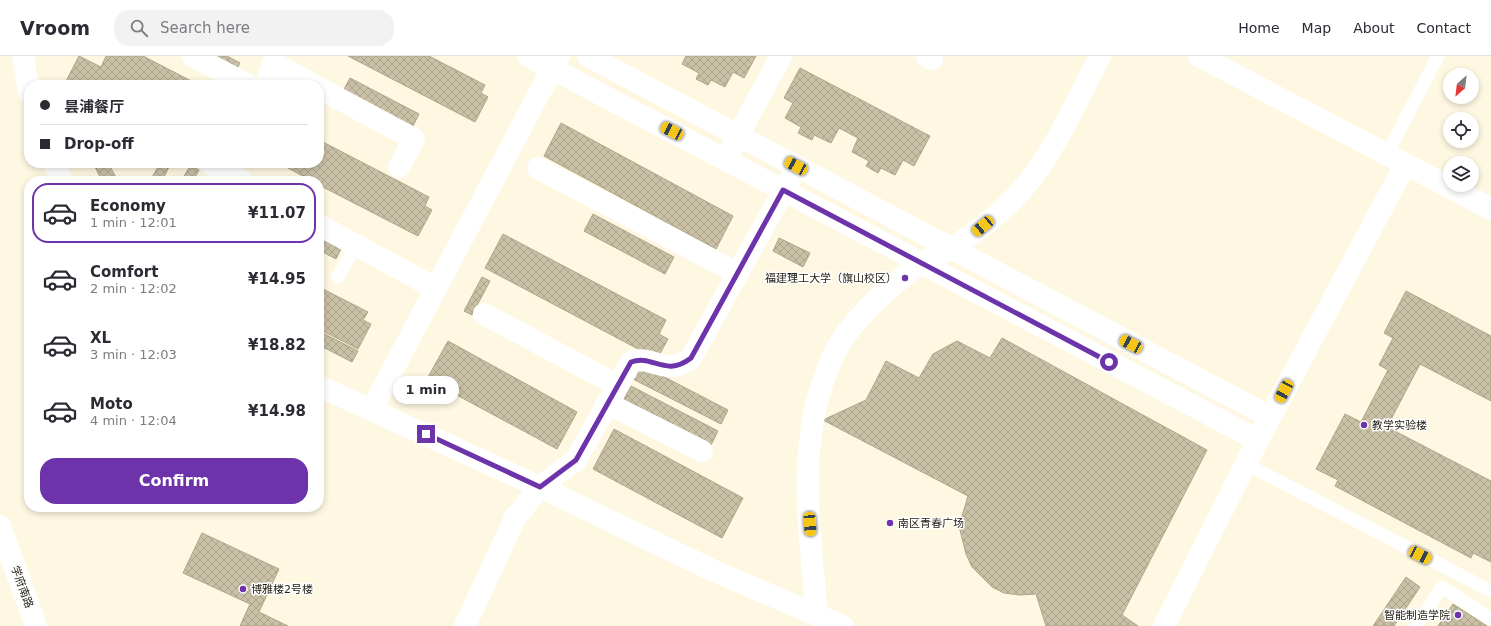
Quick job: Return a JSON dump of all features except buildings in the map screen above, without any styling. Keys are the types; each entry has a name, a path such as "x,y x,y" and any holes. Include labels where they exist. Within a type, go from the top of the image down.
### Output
{"street":[{"path":"23,56 27,80"},
{"path":"193,56 239,80"},
{"path":"528,56 555,62 783,190 1258,440"},
{"path":"588,56 1270,417"},
{"path":"726,159 782,56"},
{"path":"817,614 808,490 811,429 822,383 841,342 874,302 920,263 950,248 978,230 1009,204 1027,185 1050,150 1100,56"},
{"path":"1199,56 1491,209"},
{"path":"268,80 274,59 306,80"},
{"path":"372,409 555,62"},
{"path":"324,91 414,139 399,167"},
{"path":"1164,626 1270,417 1396,159"},
{"path":"465,626 515,518 540,487 576,460 631,362 640,360 671,367 691,358 796,166"},
{"path":"224,168 237,173"},
{"path":"538,168 737,273"},
{"path":"324,228 435,288"},
{"path":"484,314 702,451"},
{"path":"324,388 540,487 708,568 843,626"},
{"name":"学府南路","path":"0,526 36,626"}],"lane":[{"path":"1396,159 1438,56"},
{"path":"338,277 356,245"},
{"path":"1246,464 1491,592"},
{"path":"1416,626 1442,587 1491,619"}],"place":[{"name":"福建理工大学（旗山校区）","path":"905,278"},
{"name":"教学实验楼","path":"1364,425"},
{"name":"南区青春广场","path":"890,523"},
{"name":"博雅楼2号楼","path":"243,589"},
{"name":"智能制造学院","path":"1458,615"}],"route":[{"path":"426,434 540,487 576,460 627,366 631,362 640,360 671,367 691,358 783,190 1109,362"}]}
